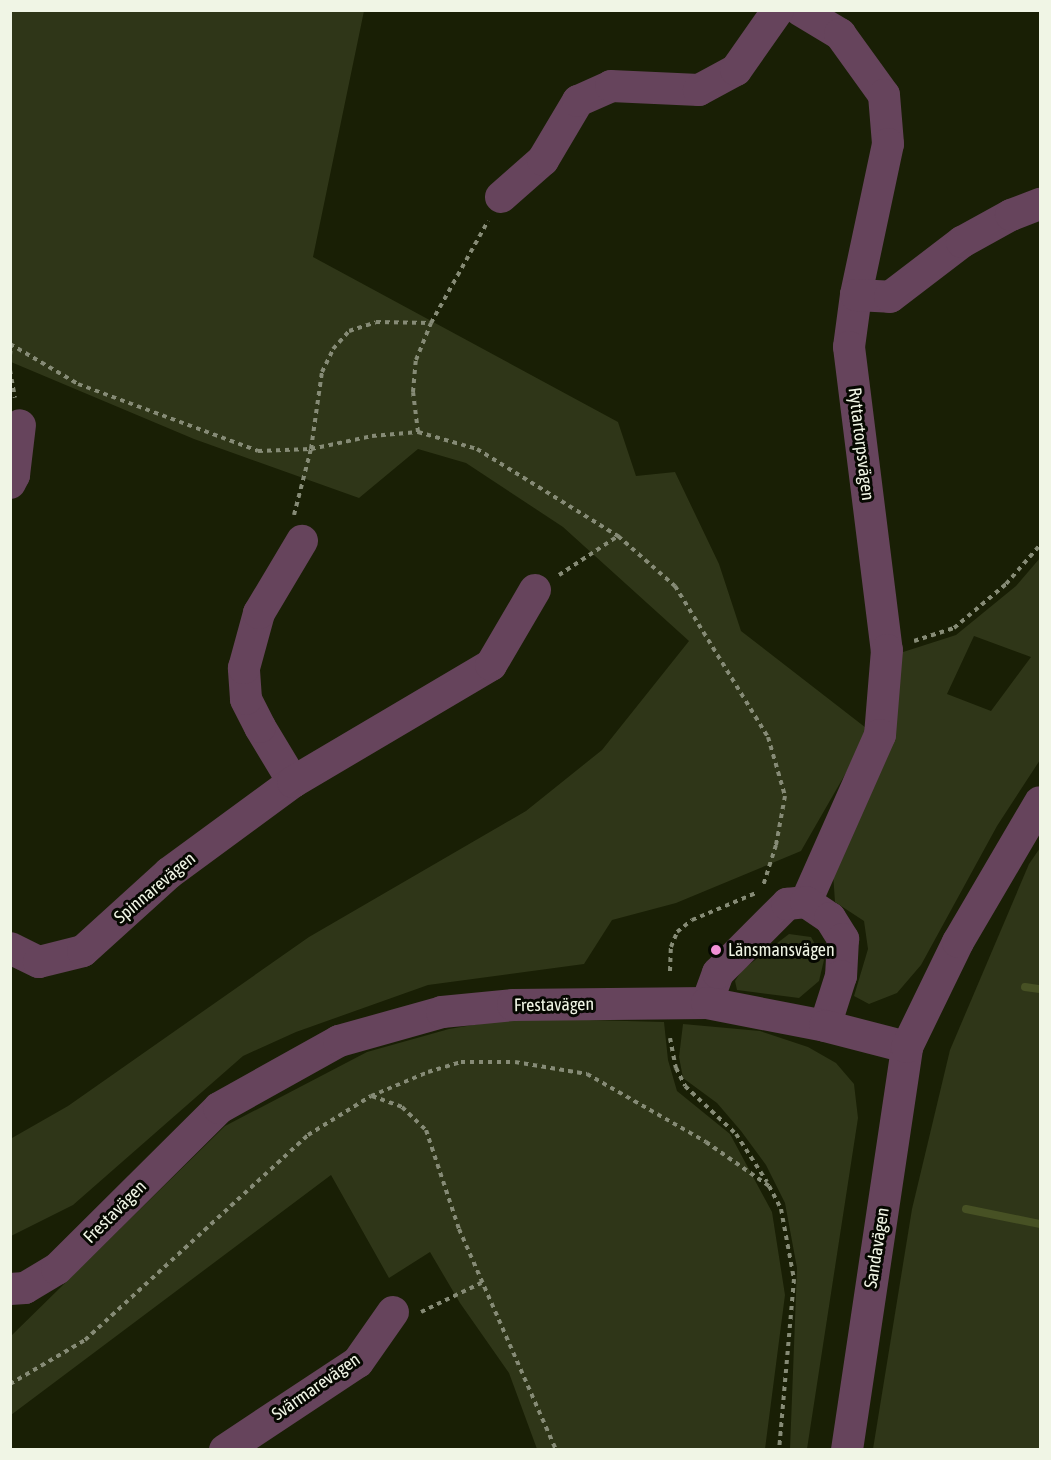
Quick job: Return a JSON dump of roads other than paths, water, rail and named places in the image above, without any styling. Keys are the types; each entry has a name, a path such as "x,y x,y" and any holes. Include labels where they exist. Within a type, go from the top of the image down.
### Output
{"street":[{"path":"501,197 543,160 578,100 611,86 699,90 736,70 778,10"},
{"name":"Ryttartorpsvägen","path":"800,10 840,34 884,95 888,144 856,296 849,348 888,650 880,735 806,902"},
{"path":"856,296 890,297 962,242 1011,215 1041,204"},
{"path":"10,483 14,476 20,425"},
{"path":"293,782 260,728 246,699 244,668 259,613 302,541"},
{"name":"Spinnarevägen","path":"10,948 39,962 83,951 169,873 293,782 491,665 535,590"},
{"path":"908,1047 958,942 1041,802"},
{"path":"707,1004 718,973 787,904 806,902 830,918 843,939 842,976 825,1026"},
{"name":"Frestavägen","path":"10,1289 25,1288 57,1269 219,1108 339,1041 441,1012 513,1005 707,1004 825,1026 908,1047"},
{"name":"Sandavägen","path":"846,1449 908,1047"},
{"name":"Svärmarevägen","path":"225,1449 358,1362 393,1312"}],"waterway":[{"path":"1025,987 1040,989"},
{"path":"966,1209 1040,1224"}],"place":[{"name":"Länsmansvägen","path":"716,950"}]}
